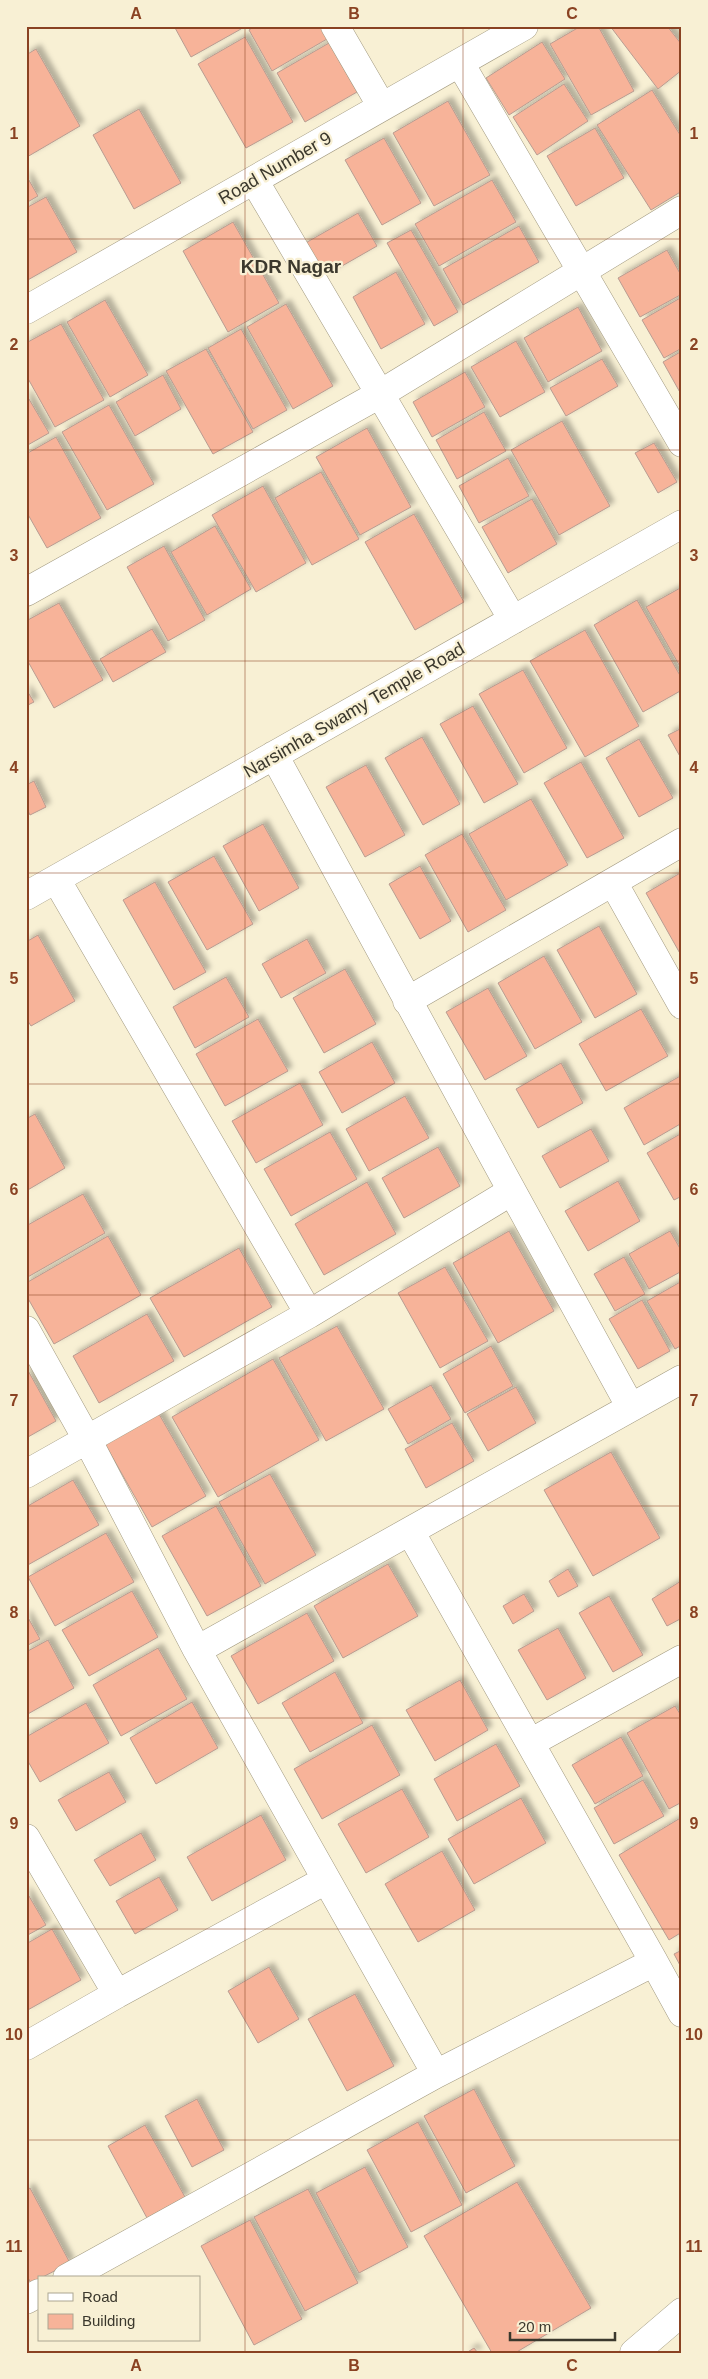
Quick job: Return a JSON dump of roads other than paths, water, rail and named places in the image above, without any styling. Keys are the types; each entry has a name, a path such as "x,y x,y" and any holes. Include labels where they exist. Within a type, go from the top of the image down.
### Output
{"street":[{"path":"336,26 382,107"},
{"name":"Road Number 9","path":"26,310 524,26"},
{"path":"460,63 682,442"},
{"path":"254,180 513,620"},
{"path":"26,592 380,394 682,210"},
{"name":"Narsimha Swamy Temple Road","path":"26,896 682,524"},
{"path":"274,755 630,1406"},
{"path":"407,1001 682,842"},
{"path":"56,879 309,1314"},
{"path":"613,882 682,1005"},
{"path":"26,1474 88,1441 309,1314 512,1191"},
{"path":"26,1330 88,1441 197,1650 436,2074"},
{"path":"197,1650 630,1406 682,1379"},
{"path":"410,1531 682,2013"},
{"path":"530,1743 682,1659"},
{"path":"26,1838 117,1994"},
{"path":"26,2046 326,1880"},
{"path":"71,2276 436,2074 654,1962"},
{"path":"26,2300 38,2294"},
{"path":"634,2353 682,2312"}],"district":[{"name":"KDR Nagar","path":"291,266"}]}
